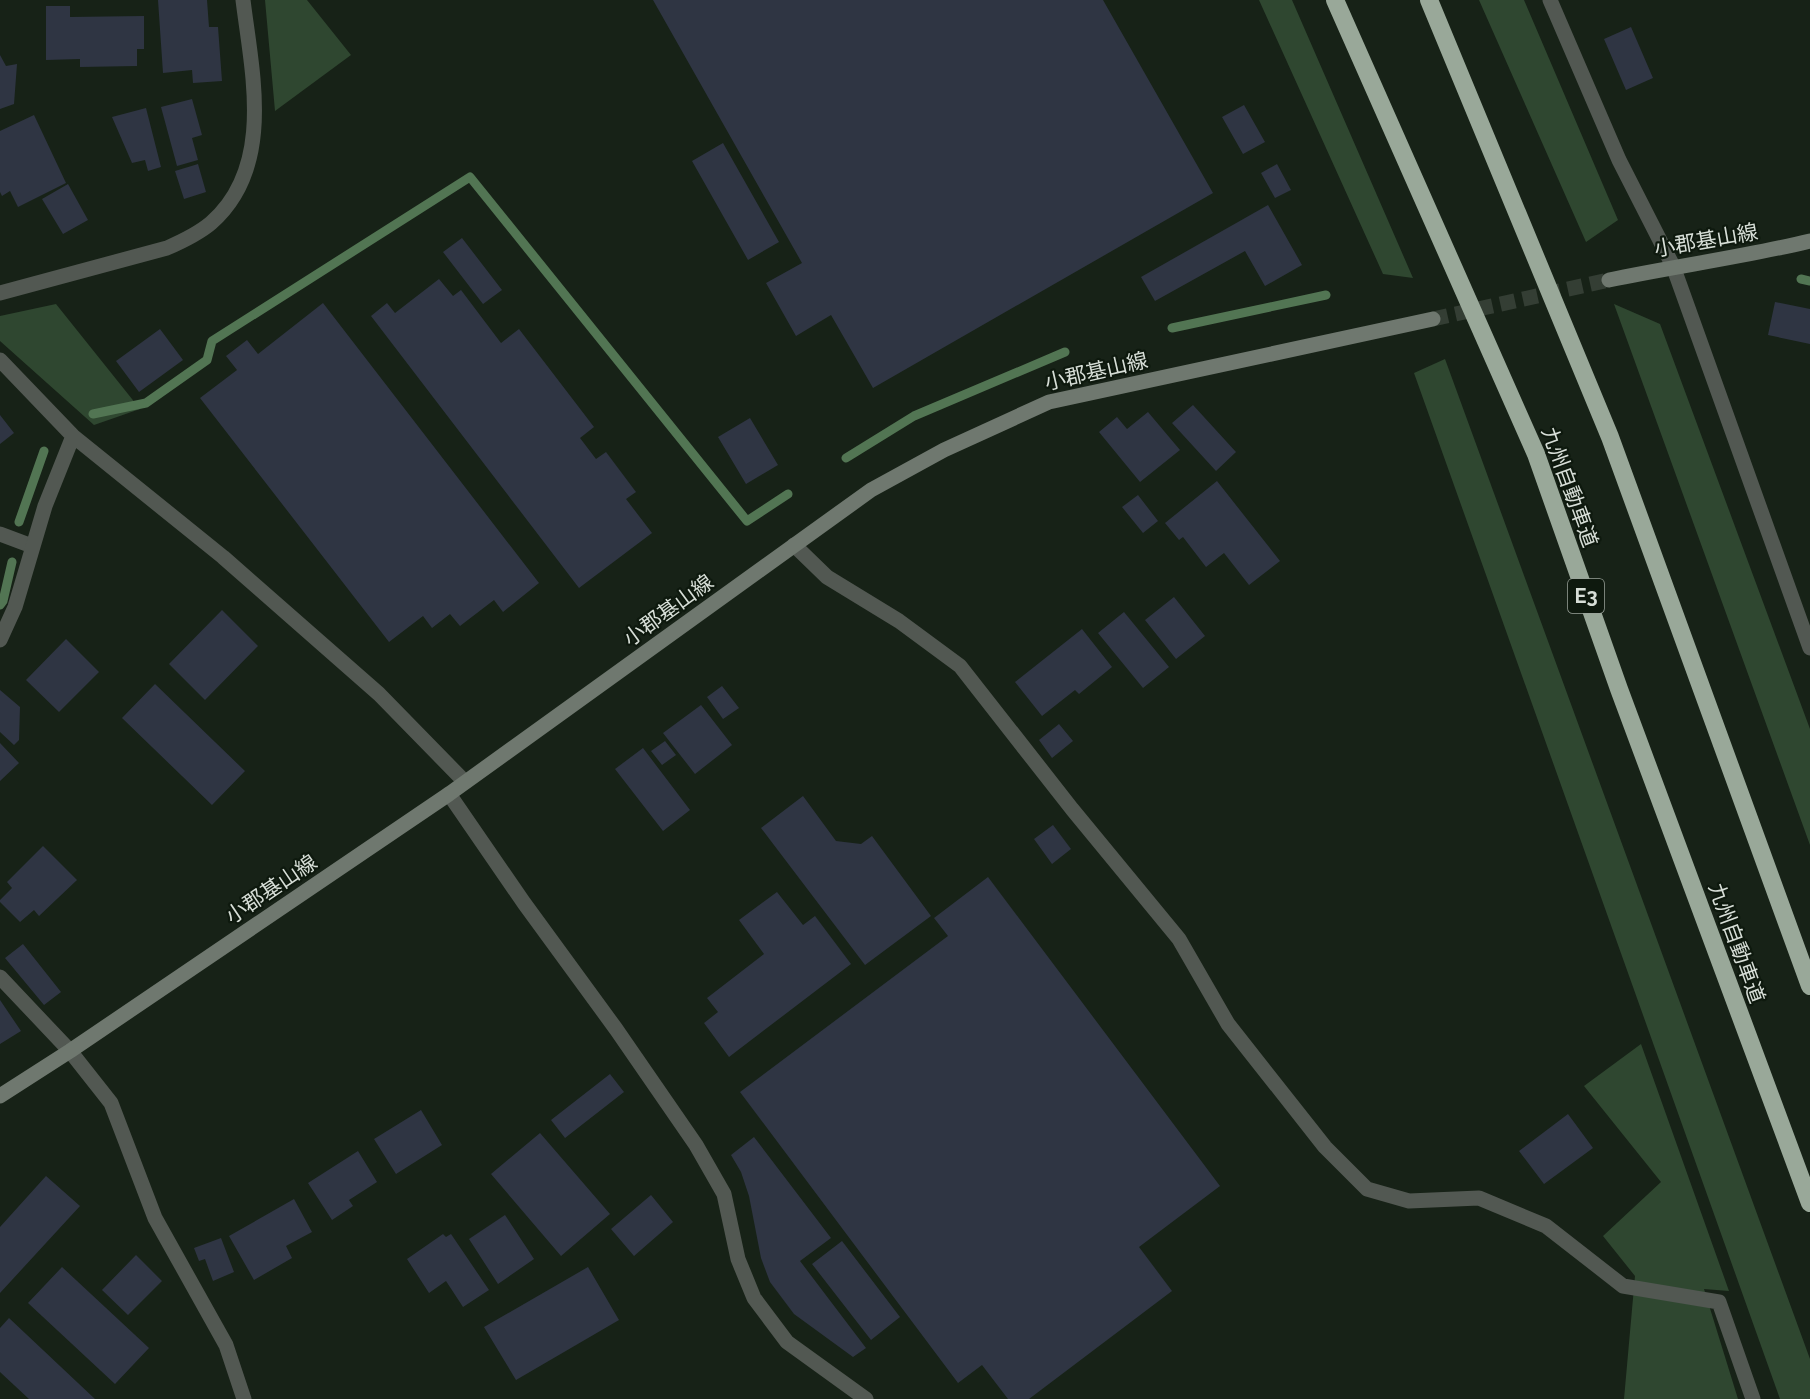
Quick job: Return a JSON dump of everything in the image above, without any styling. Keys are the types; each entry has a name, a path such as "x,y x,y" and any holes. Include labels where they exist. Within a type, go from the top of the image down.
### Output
{"highway":[{"name":"九州自動車道","path":"1335,0 1536,454 1623,700 1810,1203"},
{"path":"1429,0 1610,437 1810,986"}],"main road":[{"name":"小郡基山線","path":"1609,280 1673,266 1757,254 1810,240"},
{"name":"小郡基山線","path":"0,1096 449,794 871,490 944,450 1049,402 1433,319"}],"street":[{"path":"0,293 167,248 190,238 212,222 234,196 246,171 252,138 255,99 243,0"},
{"path":"1550,0 1619,160 1673,266 1810,648"},
{"path":"0,360 73,436 223,557 379,694 465,782"},
{"path":"0,639 15,607 45,506 73,436"},
{"path":"0,534 32,546"},
{"path":"794,545 827,577 899,621 960,666 1072,809 1179,939 1228,1024 1325,1147 1367,1189 1409,1201 1479,1198 1546,1226 1623,1286 1719,1302 1753,1399"},
{"path":"449,794 696,1145 724,1194 738,1259 754,1299 787,1341 866,1399"},
{"path":"0,977 70,1051 111,1103 154,1218 226,1345 244,1399"}],"green space":[{"path":"265,0 307,0 351,55 275,111"},
{"path":"1259,0 1292,0 1413,278 1383,274"},
{"path":"1479,0 1524,0 1618,220 1586,242"},
{"path":"56,304 140,409 94,425 0,341 0,316"},
{"path":"1614,304 1660,324 1810,729 1810,845"},
{"path":"1445,359 1810,1359 1810,1399 1780,1399 1414,373"},
{"path":"1641,1044 1729,1291 1704,1289 1738,1399 1624,1399 1635,1276 1603,1236 1661,1182 1584,1086"}],"building":[{"path":"158,0 207,0 209,27 218,27 222,81 193,83 192,70 163,73"},
{"path":"653,0 1103,0 1213,193 873,388 831,315 796,336 766,283 802,263"},
{"path":"46,6 70,6 70,17 144,16 144,49 137,49 137,66 80,67 80,59 46,60"},
{"path":"1631,27 1653,78 1626,90 1604,39"},
{"path":"0,55 6,66 17,64 14,104 0,109"},
{"path":"192,99 202,135 192,138 198,160 177,166 161,107"},
{"path":"1244,105 1265,142 1243,154 1222,117"},
{"path":"146,108 161,167 148,171 145,160 132,163 112,117"},
{"path":"34,115 66,183 18,207 10,191 2,196 0,192 0,131"},
{"path":"723,143 779,242 748,260 692,161"},
{"path":"198,164 206,192 184,199 175,171"},
{"path":"1277,164 1291,190 1275,198 1261,173"},
{"path":"68,184 88,220 63,234 42,199"},
{"path":"1268,205 1302,265 1265,286 1245,251 1155,301 1141,277"},
{"path":"462,238 502,290 483,304 443,252"},
{"path":"439,279 453,296 461,290 501,343 519,329 594,427 580,438 596,459 606,452 636,492 626,499 652,533 579,588 371,316 387,303 395,313"},
{"path":"1775,302 1810,309 1810,344 1768,335"},
{"path":"323,303 539,583 503,612 494,600 460,626 450,614 432,628 423,616 389,642 200,398 237,370 226,356 247,340 258,354"},
{"path":"160,329 183,360 139,392 116,361"},
{"path":"1193,405 1236,452 1216,471 1172,423"},
{"path":"1148,412 1180,450 1140,482 1099,432 1117,417 1127,429"},
{"path":"0,415 14,433 0,444"},
{"path":"750,418 778,465 746,484 718,437"},
{"path":"1217,481 1280,561 1249,585 1224,553 1206,567 1183,537 1179,540 1165,523"},
{"path":"1138,495 1158,521 1143,533 1122,507"},
{"path":"1174,597 1205,636 1176,659 1145,620"},
{"path":"222,610 258,646 205,700 169,664"},
{"path":"1124,612 1169,667 1143,688 1098,633"},
{"path":"1082,629 1112,667 1079,694 1075,690 1042,716 1015,682"},
{"path":"66,639 99,672 59,712 26,680"},
{"path":"155,684 245,771 212,805 122,718"},
{"path":"722,686 739,708 723,719 707,697"},
{"path":"0,690 20,707 19,740 14,745 0,732"},
{"path":"701,705 732,745 695,774 663,733"},
{"path":"1059,724 1073,741 1052,758 1039,740"},
{"path":"665,741 676,755 662,765 651,751"},
{"path":"0,743 19,763 0,781"},
{"path":"643,748 690,810 663,831 615,769"},
{"path":"803,796 836,841 861,844 872,836 931,916 865,965 761,828"},
{"path":"1053,825 1071,849 1052,864 1034,839"},
{"path":"43,846 77,880 39,916 34,910 20,922 0,900 12,888 7,882"},
{"path":"988,877 1220,1186 1139,1247 1172,1291 1029,1399 1008,1399 982,1365 958,1383 740,1092 948,936 934,918"},
{"path":"777,892 803,925 815,916 851,964 729,1057 704,1023 718,1012 707,998 764,954 739,920"},
{"path":"23,944 61,992 44,1005 5,958"},
{"path":"0,1000 21,1031 0,1044"},
{"path":"610,1074 624,1092 565,1138 551,1120"},
{"path":"421,1110 442,1145 396,1174 374,1139"},
{"path":"1568,1114 1593,1148 1544,1184 1519,1151"},
{"path":"540,1133 610,1214 561,1256 491,1174"},
{"path":"754,1137 831,1238 800,1261 866,1348 853,1357 794,1314 770,1282 761,1258 749,1196 741,1172 731,1155"},
{"path":"358,1151 377,1182 349,1200 353,1206 332,1220 308,1183"},
{"path":"46,1176 80,1206 0,1293 0,1227"},
{"path":"651,1195 673,1222 634,1256 611,1229"},
{"path":"294,1199 312,1232 286,1246 292,1258 254,1280 229,1236"},
{"path":"505,1215 534,1259 498,1284 469,1239"},
{"path":"443,1234 446,1237 451,1234 489,1290 463,1307 446,1281 429,1293 407,1259"},
{"path":"221,1238 234,1272 213,1281 205,1259 199,1261 194,1248"},
{"path":"842,1241 900,1317 871,1340 812,1264"},
{"path":"136,1255 162,1281 128,1315 102,1290"},
{"path":"62,1267 149,1348 115,1384 28,1303"},
{"path":"588,1267 619,1320 516,1380 484,1327"},
{"path":"9,1318 95,1399 29,1399 0,1372 0,1328"}],"waterway":[{"path":"93,414 146,403 207,360 212,341 470,177 747,521 788,494"},
{"path":"1801,279 1810,281"},
{"path":"1172,328 1326,295"},
{"path":"846,458 914,416 1065,352"},
{"path":"19,522 44,451"},
{"path":"0,605 3,601 12,562"}],"tunnel":[{"path":"1433,319 1609,280"}]}
